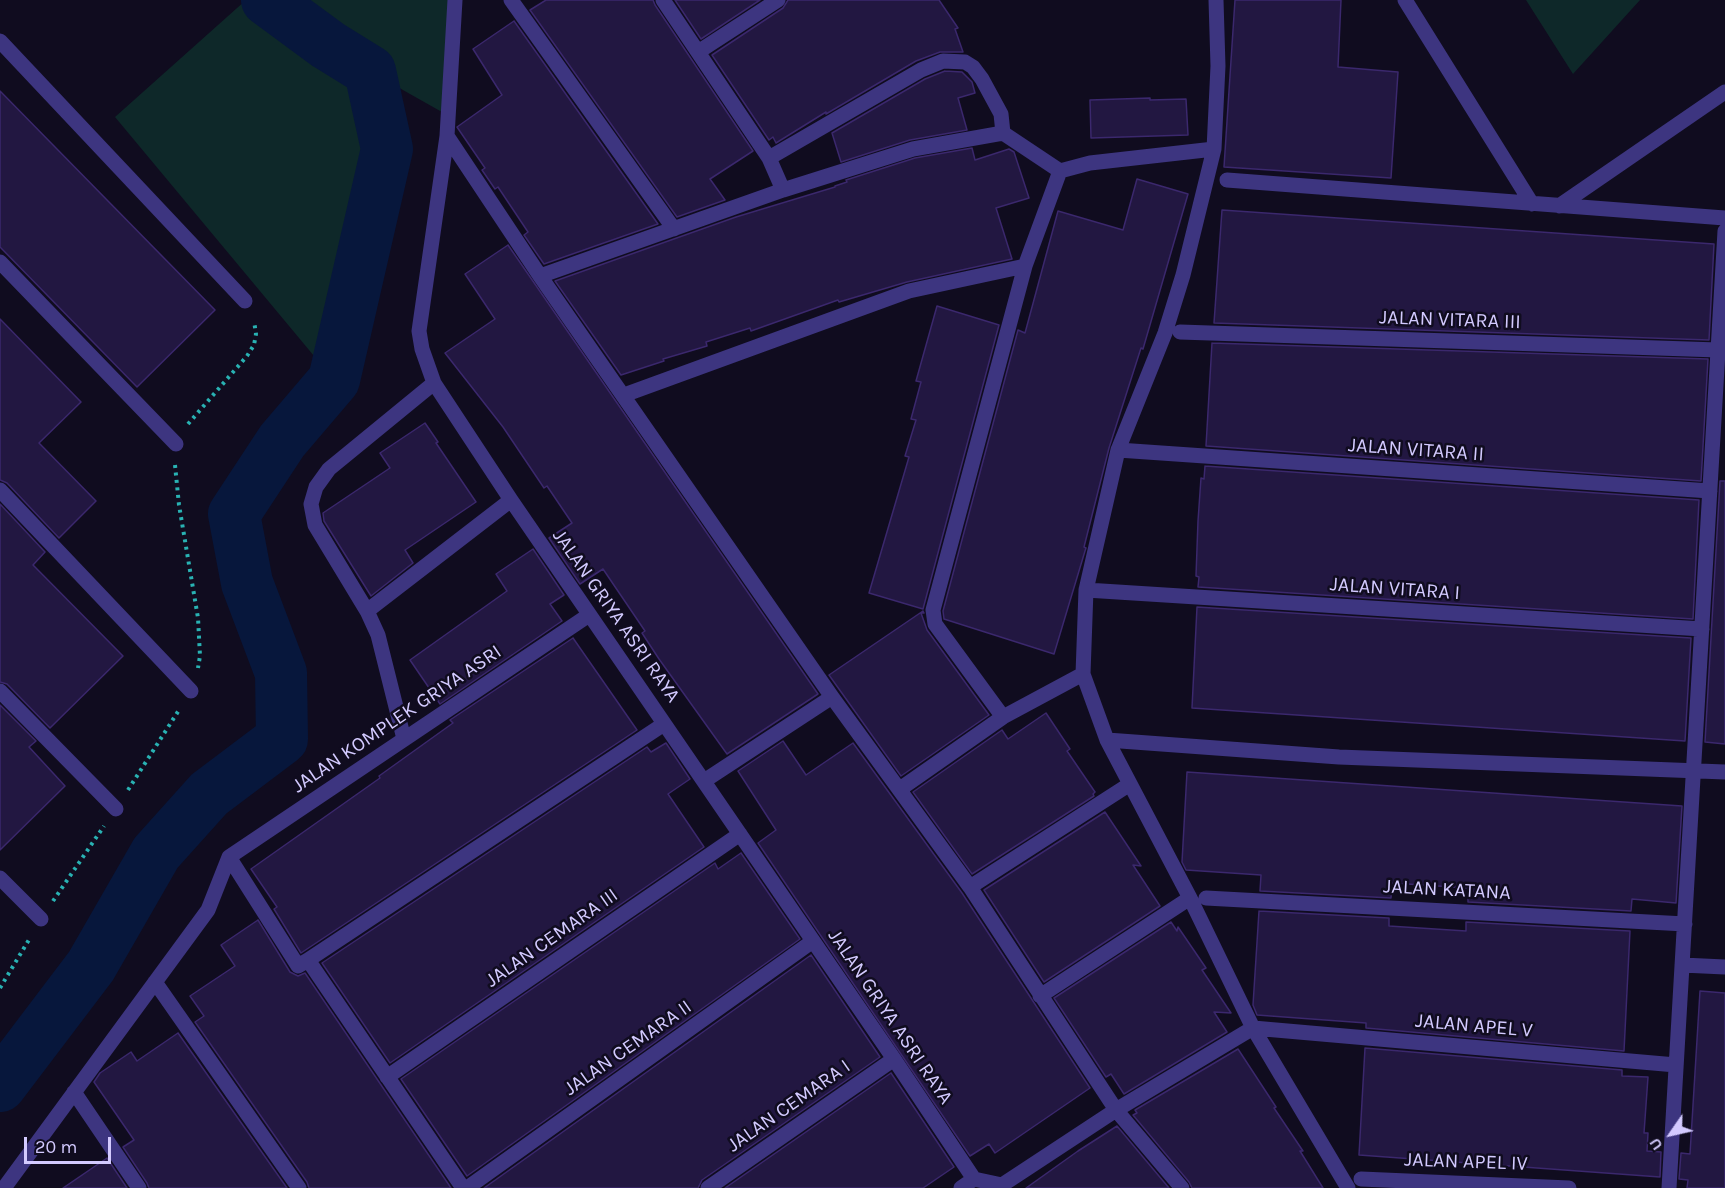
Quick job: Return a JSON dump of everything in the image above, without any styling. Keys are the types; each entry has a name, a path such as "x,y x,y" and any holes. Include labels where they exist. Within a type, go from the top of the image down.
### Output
{"street":[{"name":"JALAN GRIYA ASRI RAYA","path":"455,0 447,136 419,330 422,349 434,383 589,615 894,1059 968,1184"},
{"path":"511,0 674,229"},
{"path":"663,0 769,158 783,190"},
{"path":"698,52 778,0"},
{"path":"1216,0 1218,66 1214,149 1183,275 1166,333 1118,450 1086,590 1083,674 1107,740 1190,898 1253,1029 1355,1183"},
{"path":"1405,0 1532,204"},
{"path":"0,40 245,301"},
{"path":"769,158 921,70 943,61 965,62 977,73 1001,114 1003,133"},
{"path":"1559,206 1725,92"},
{"path":"540,276 783,190 913,149 1003,133 1060,171 1089,163 1214,149"},
{"path":"447,136 540,276 832,697 970,887 1116,1110 1182,1188"},
{"path":"1003,717 935,624 933,610 1025,266 1060,171"},
{"path":"1227,180 1725,218"},
{"path":"1669,1188 1725,231"},
{"path":"0,262 176,444"},
{"path":"624,395 909,291 1025,266"},
{"name":"JALAN VITARA III","path":"1180,332 1718,350"},
{"path":"404,739 378,635 367,611 315,525 311,513 312,496 321,478 329,469 434,383"},
{"name":"JALAN VITARA II","path":"1118,450 1710,491"},
{"path":"0,490 191,691"},
{"path":"367,611 511,500"},
{"name":"JALAN VITARA I","path":"1086,590 1702,629"},
{"name":"JALAN KOMPLEK GRIYA ASRI","path":"229,857 589,615"},
{"path":"900,789 1003,717 1083,674"},
{"path":"0,691 116,809"},
{"path":"704,781 832,697"},
{"path":"229,857 298,966 664,724"},
{"path":"1107,740 1339,757 1725,772"},
{"path":"970,887 1130,784"},
{"name":"JALAN CEMARA III","path":"387,1077 740,834"},
{"path":"4,1188 208,909 229,857"},
{"path":"0,878 41,919"},
{"path":"1040,996 1190,898"},
{"name":"JALAN KATANA","path":"1206,898 1684,924"},
{"name":"JALAN CEMARA II","path":"465,1188 813,941"},
{"path":"308,960 465,1188"},
{"path":"1682,964 1725,967"},
{"path":"155,982 299,1188"},
{"path":"968,1184 1002,1185 1116,1110 1253,1029"},
{"name":"JALAN APEL V","path":"1253,1029 1676,1065"},
{"name":"JALAN CEMARA I","path":"708,1188 894,1059"},
{"path":"74,1092 139,1188"},
{"name":"JALAN APEL IV","path":"1355,1183 1569,1188"}],"green space":[{"path":"246,0 449,0 449,116 371,72 387,149 334,380 115,117"},
{"path":"1526,0 1640,0 1573,74"}],"building":[{"path":"546,0 653,0 753,151 710,179 725,200 677,217 530,10"},
{"path":"675,0 760,0 701,39"},
{"path":"788,0 939,0 958,28 955,29 963,52 940,52 916,61 776,143 773,137 769,140 712,55 783,8"},
{"path":"1235,0 1341,0 1338,67 1398,72 1391,178 1224,167"},
{"path":"514,21 658,224 544,264 524,235 528,232 498,187 495,189 482,170 485,168 457,127 502,95 473,49"},
{"path":"945,71 962,72 972,82 975,93 958,98 967,130 910,140 841,162 832,133 925,79"},
{"path":"0,91 215,310 137,387 0,247"},
{"path":"1150,98 1150,100 1186,99 1188,135 1091,138 1090,100"},
{"path":"972,148 975,160 1009,149 1014,152 1029,198 996,208 1012,259 907,282 839,302 838,300 751,331 750,328 706,342 707,346 621,375 555,281 736,217 835,187 847,182 846,180 915,158"},
{"path":"1137,179 1188,194 1143,349 1141,348 1109,448 1084,547 1086,548 1054,654 944,619 943,611 1018,330 1025,333 1058,211 1123,230"},
{"path":"1222,210 1714,244 1709,340 1214,323"},
{"path":"508,245 818,694 727,754 659,659 642,633 645,631 603,569 580,584 549,538 572,523 547,486 544,488 503,427 445,353 495,319 465,274"},
{"path":"937,306 999,325 923,609 869,593 909,457 905,456 916,420 911,419 921,382 916,381"},
{"path":"0,319 81,402 39,443 96,501 59,538 7,483 0,480"},
{"path":"1212,343 1708,359 1701,481 1206,446"},
{"path":"425,423 476,502 405,550 413,563 371,596 324,521 323,513 390,468 380,453"},
{"path":"1205,466 1699,500 1693,619 1198,587 1199,577 1196,576 1198,521 1201,478 1204,479"},
{"path":"1720,481 1725,481 1725,744 1705,742"},
{"path":"0,504 45,552 33,565 123,656 50,728 7,684 0,682"},
{"path":"533,549 564,595 550,604 562,621 440,704 410,660 507,591 496,574"},
{"path":"1197,607 1691,638 1685,741 1192,708"},
{"path":"923,611 924,613 921,613 927,630 989,715 901,776 829,675"},
{"path":"573,638 637,730 301,953 274,909 277,907 251,869 380,778 379,776 453,723 450,720"},
{"path":"0,705 36,741 29,747 65,786 0,850"},
{"path":"1046,713 1070,749 1067,751 1095,792 1094,796 972,874 913,792 1002,730 1008,739"},
{"path":"783,741 806,775 853,743 962,893 1090,1088 995,1153 989,1144 970,1156 758,843 776,830 738,771"},
{"path":"666,743 690,779 668,794 704,847 390,1063 322,963 647,747 651,752"},
{"path":"1187,772 1682,806 1676,903 1632,899 1631,911 1468,902 1468,888 1392,883 1391,898 1260,891 1261,875 1186,870 1182,862"},
{"path":"1105,812 1141,866 1133,865 1160,906 1044,982 984,890"},
{"path":"741,853 800,939 467,1176 401,1079 715,863 718,869"},
{"path":"1259,911 1389,918 1389,926 1466,931 1466,922 1630,931 1624,1051 1366,1028 1366,1023 1257,1015 1253,1005"},
{"path":"258,920 290,972 298,976 305,973 451,1188 309,1188 195,1022 204,1016 190,996 235,966 221,945"},
{"path":"1171,922 1177,931 1178,927 1206,968 1202,970 1231,1013 1214,1012 1227,1032 1124,1094 1111,1074 1106,1077 1054,998"},
{"path":"811,955 880,1057 702,1180 698,1188 484,1188"},
{"path":"1700,991 1725,993 1725,1188 1687,1188 1688,1180 1679,1179 1681,1153 1690,1154"},
{"path":"178,1033 287,1188 149,1188 123,1147 134,1140 94,1082 100,1073 131,1052 137,1061"},
{"path":"1365,1048 1622,1070 1622,1076 1648,1077 1644,1133 1648,1133 1647,1151 1661,1152 1660,1177 1359,1155"},
{"path":"1238,1049 1303,1151 1300,1151 1323,1188 1192,1188 1133,1115 1137,1113 1135,1110"},
{"path":"891,1073 954,1167 923,1188 725,1188"},
{"path":"1117,1126 1169,1188 1026,1188 1078,1151"},
{"path":"107,1158 127,1188 63,1188"}],"waterway":[{"path":"0,1086 91,966 156,853 209,794 282,739 281,673 247,583 234,514 282,441 334,380 387,149 370,71 328,45 267,0"}]}
